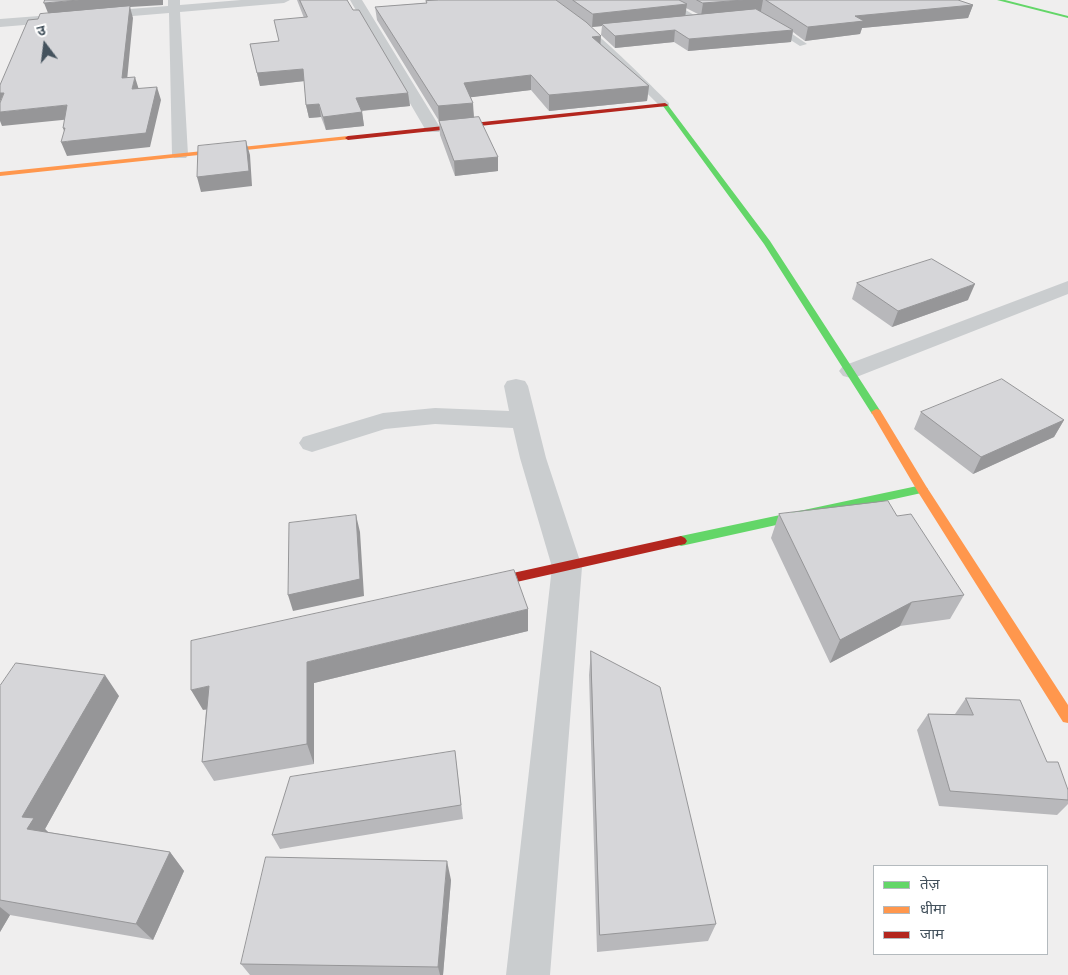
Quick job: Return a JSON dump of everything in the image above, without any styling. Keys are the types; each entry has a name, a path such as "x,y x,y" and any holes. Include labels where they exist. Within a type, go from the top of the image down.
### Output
{"street":[{"path":"0,23 174,5 284,0"},
{"path":"356,0 433,129"},
{"path":"999,0 1068,17"},
{"path":"1027,0 1068,10"},
{"path":"174,5 180,155"},
{"path":"0,174 665,105 767,243 851,371 922,489 1068,717"},
{"path":"851,371 1068,287"},
{"path":"516,386 533,458 567,567 528,975"},
{"path":"312,443 383,421 435,416 524,420"},
{"path":"471,588 922,489"}],"lane":[{"path":"545,0 595,32 665,105"},
{"path":"663,0 700,21"},
{"path":"682,22 710,20"},
{"path":"765,20 803,44"}],"building":[{"path":"45,0 79,0 44,3"},
{"path":"300,0 347,0 353,10 359,10 408,93 356,98 362,112 323,117 319,104 306,105 303,69 257,73 250,44 279,41 274,20 307,17"},
{"path":"556,0 586,22 601,36 592,37 649,86 549,95 531,75 464,83 473,103 438,106 375,7 427,3 426,1"},
{"path":"573,0 679,0 687,4 593,14"},
{"path":"697,0 744,0 703,3"},
{"path":"766,0 958,0 973,5 855,16 864,21 808,27"},
{"path":"130,6 122,78 135,77 132,89 157,87 146,133 61,142 65,128 63,128 67,105 0,112 0,103 4,93 0,93 0,85 28,20 38,19 40,14"},
{"path":"756,9 793,30 689,39 675,30 615,36 602,24"},
{"path":"479,117 498,157 454,161 439,121"},
{"path":"246,141 249,171 197,177 198,146"},
{"path":"932,259 975,284 898,311 857,283"},
{"path":"1002,379 1064,420 981,457 921,412"},
{"path":"888,501 897,516 911,514 964,595 912,602 840,640 779,514"},
{"path":"356,515 360,579 288,595 289,523"},
{"path":"514,570 528,609 307,662 307,744 202,762 209,686 191,690 191,641"},
{"path":"591,651 660,687 716,924 600,935"},
{"path":"16,663 105,675 22,817 34,818 27,829 170,852 136,924 0,900 0,686"},
{"path":"966,698 1020,700 1047,762 1058,762 1068,790 1068,800 950,791 928,714 973,715"},
{"path":"455,751 461,805 272,835 290,777"},
{"path":"266,857 447,861 438,967 241,964"}],"traffic: fast":[{"path":"999,0 1068,17"},
{"path":"665,105 767,243 876,412"},
{"path":"681,541 922,489"}],"traffic: slow":[{"path":"0,174 348,138"},
{"path":"876,412 922,489 1068,717"}],"traffic: jam":[{"path":"348,138 665,105"},
{"path":"481,585 681,541"}]}
